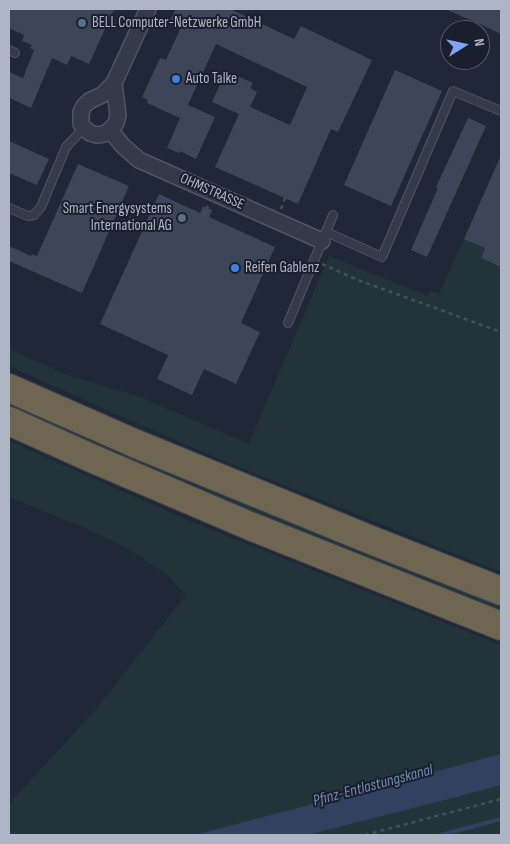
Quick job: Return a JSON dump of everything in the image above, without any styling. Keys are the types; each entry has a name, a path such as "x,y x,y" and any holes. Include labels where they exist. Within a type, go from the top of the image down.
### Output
{"highway":[{"path":"9,388 134,443 501,592"},
{"path":"9,421 250,526 501,626"}],"street":[{"path":"114,83 118,115 116,123 104,134 90,133 84,128 80,120 81,112 89,101 102,95 114,83 148,9"},
{"name":"OHMSTRASSE","path":"110,130 123,146 139,160 324,236"}],"lane":[{"path":"324,236 382,256 453,91 501,111"},
{"path":"9,208 28,216 34,215 41,207 66,147 84,128"},
{"path":"288,323 333,215"}],"path":[{"path":"204,215 210,202"},
{"path":"314,260 358,280 501,332"},
{"path":"365,835 501,799"}],"shaded area":[{"path":"464,239 485,248 481,258 501,266 501,572 229,463 9,366 9,349 67,375 140,397 249,444 329,256 428,296 430,291 439,294"},
{"path":"9,401 181,477 501,606 501,611 291,528 149,469 9,407"},
{"path":"9,441 192,522 501,645 501,754 195,835 9,835 9,804 97,708 186,595 165,573 129,549 90,530 9,497"},
{"path":"501,785 501,835 308,835 449,799"}],"water":[{"path":"501,754 501,785 449,799 308,835 195,835"}],"building":[{"path":"9,9 114,9 89,64 71,56 67,65 52,58 31,108 9,98 9,72 23,78 34,50 30,48 32,45 22,41 24,35 9,28"},
{"path":"176,9 230,9 294,39 301,26 372,60 338,132 331,129 298,204 215,167 239,114 212,102 226,71 253,83 250,88 257,92 250,107 290,125 307,87 216,44 188,105 215,117 196,159 180,151 179,153 167,148 180,118 147,103 148,100 142,97 160,58 166,60 181,27 169,22"},
{"path":"445,9 501,9 501,34 490,29 490,20 470,20"},
{"path":"395,70 442,91 391,206 344,185"},
{"path":"468,118 486,126 427,257 411,250 438,188 436,187"},
{"path":"9,141 49,159 37,185 9,173"},
{"path":"501,155 501,267 481,258 485,248 464,239"},
{"path":"78,164 129,186 82,293 9,261 9,246 31,256 32,254 37,256"},
{"path":"159,194 200,213 203,206 212,210 209,217 275,247 241,323 260,332 236,384 204,369 192,395 157,379 168,355 100,324"}],"waterway":[{"path":"441,835 501,819"}],"place":[{"name":"BELL Computer-Netzwerke GmbH","path":"82,23"},
{"name":"Auto Talke","path":"176,79"},
{"name":"Smart Energysystems International AG","path":"182,218"},
{"name":"Reifen Gablenz","path":"235,268"}],"water label":[{"name":"Pfinz-Entlastungskanal","path":"373,786"}]}
